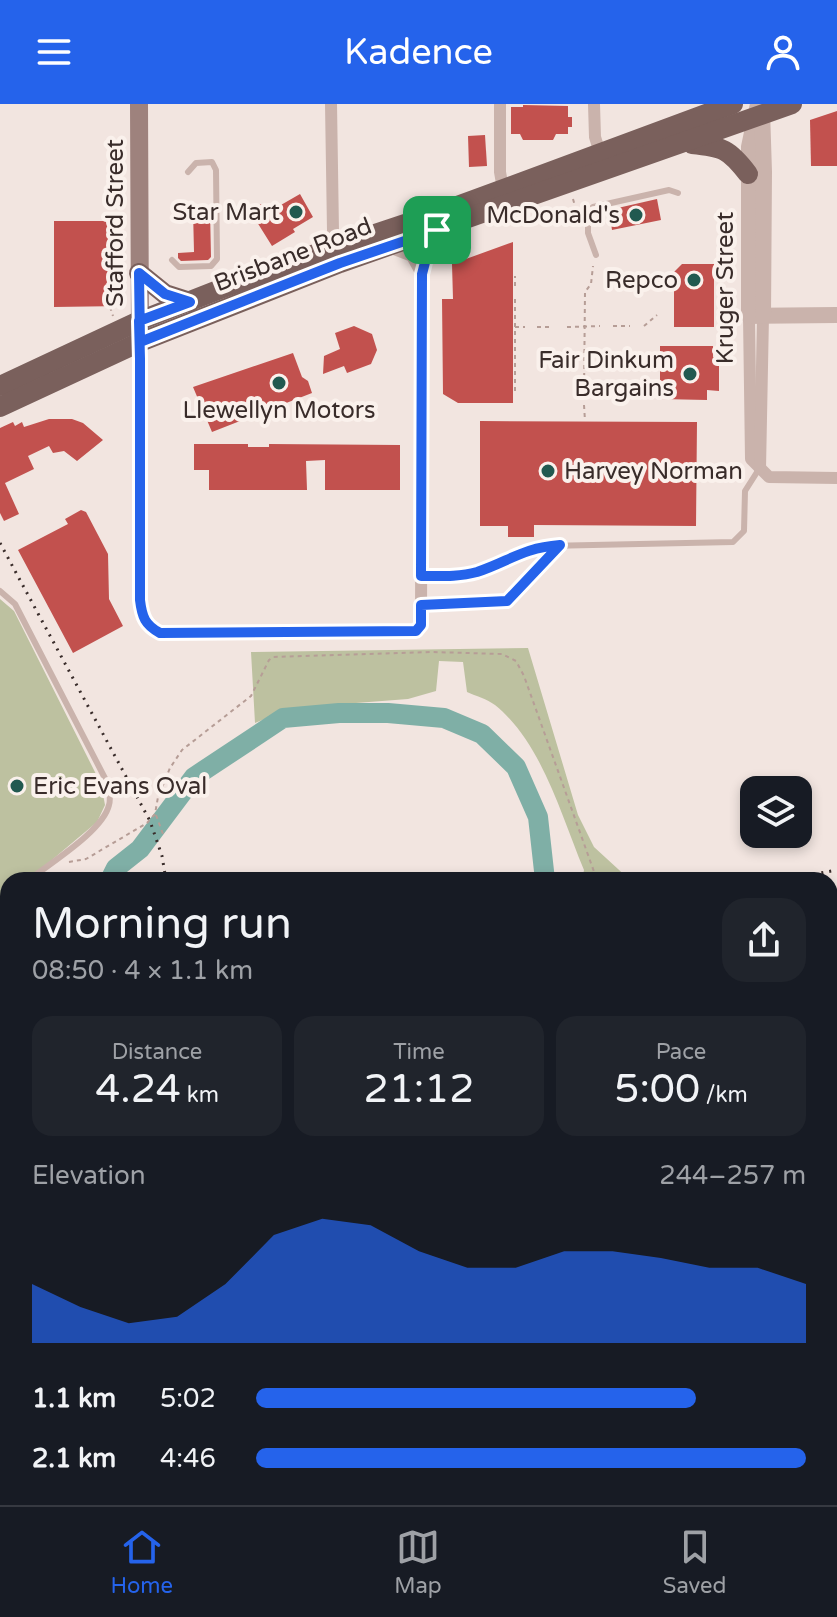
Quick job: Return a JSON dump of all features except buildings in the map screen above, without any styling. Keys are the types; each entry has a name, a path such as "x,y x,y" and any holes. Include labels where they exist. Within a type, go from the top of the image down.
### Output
{"main road":[{"name":"Stafford Street","path":"139,104 140,332"},
{"name":"Brisbane Road","path":"0,407 190,302 733,104"},
{"name":"Brisbane Road","path":"0,386 140,332 682,143 759,110 792,104"},
{"path":"682,143 722,148 748,174"},
{"path":"139,273 165,294 190,302"}],"street":[{"path":"331,104 333,231 337,246"},
{"path":"500,104 503,189"},
{"path":"594,104 595,137 600,153"},
{"name":"Kruger Street","path":"756,243 748,174 749,147 759,110"},
{"name":"Kruger Street","path":"759,110 756,316 760,469"},
{"path":"140,332 142,616 149,627 160,633 416,631 421,625 422,274 437,230"},
{"path":"388,247 412,256 422,274"},
{"path":"756,316 837,315"},
{"path":"760,469 774,478 837,478"}],"lane":[{"path":"172,260 179,267 211,266 217,259 216,170 212,162 196,163 188,172"},
{"path":"596,255 588,233 588,211 593,207 669,190 678,193"},
{"path":"421,576 474,573 531,548 733,542 744,531 745,491 760,469"},
{"path":"421,605 507,601 560,545"},
{"path":"0,591 15,604 109,786 110,804 105,816 93,830 39,872"}],"path":[{"path":"584,393 585,292 591,284 593,266"},
{"path":"515,276 515,286"},
{"path":"515,299 515,394"},
{"path":"110,307 113,317"},
{"path":"644,326 657,315"},
{"path":"567,327 600,326"},
{"path":"613,326 630,326"},
{"path":"515,327 525,327"},
{"path":"537,327 553,327"},
{"path":"584,405 585,421"},
{"path":"57,858 72,863 86,859 147,823 155,814 158,797 170,768 182,750 191,740 244,704 256,690 273,657 432,652 502,654 516,661 594,872"},
{"path":"155,814 163,834"}],"green space":[{"path":"0,599 14,611 101,784 105,805 97,822 38,872 0,872"},
{"path":"528,648 578,815 594,847 621,872 584,872 538,759 526,739 495,705 467,692 463,662 439,661 436,691 408,699 291,708 255,723 251,652"}],"waterway":[{"path":"114,872 140,849 194,777 283,718 339,713 444,718 482,734 516,767 538,817 544,872"}],"railway":[{"path":"0,543 150,821 165,872"},
{"path":"826,872 837,870"}],"place":[{"name":"Star Mart","path":"296,212"},
{"name":"McDonald's","path":"636,215"},
{"name":"Repco","path":"694,280"},
{"name":"Fair Dinkum Bargains","path":"690,374"},
{"name":"Llewellyn Motors","path":"279,383"},
{"name":"Harvey Norman","path":"548,471"},
{"name":"Eric Evans Oval","path":"17,786"}],"route":[{"path":"437,230 340,263 140,342 139,295 139,273 165,294 190,302 139,321 140,600 142,616 149,627 160,633 416,631 421,625 421,605 499,604 507,601 560,545 531,548 474,573 421,576 422,274 437,230"}]}
